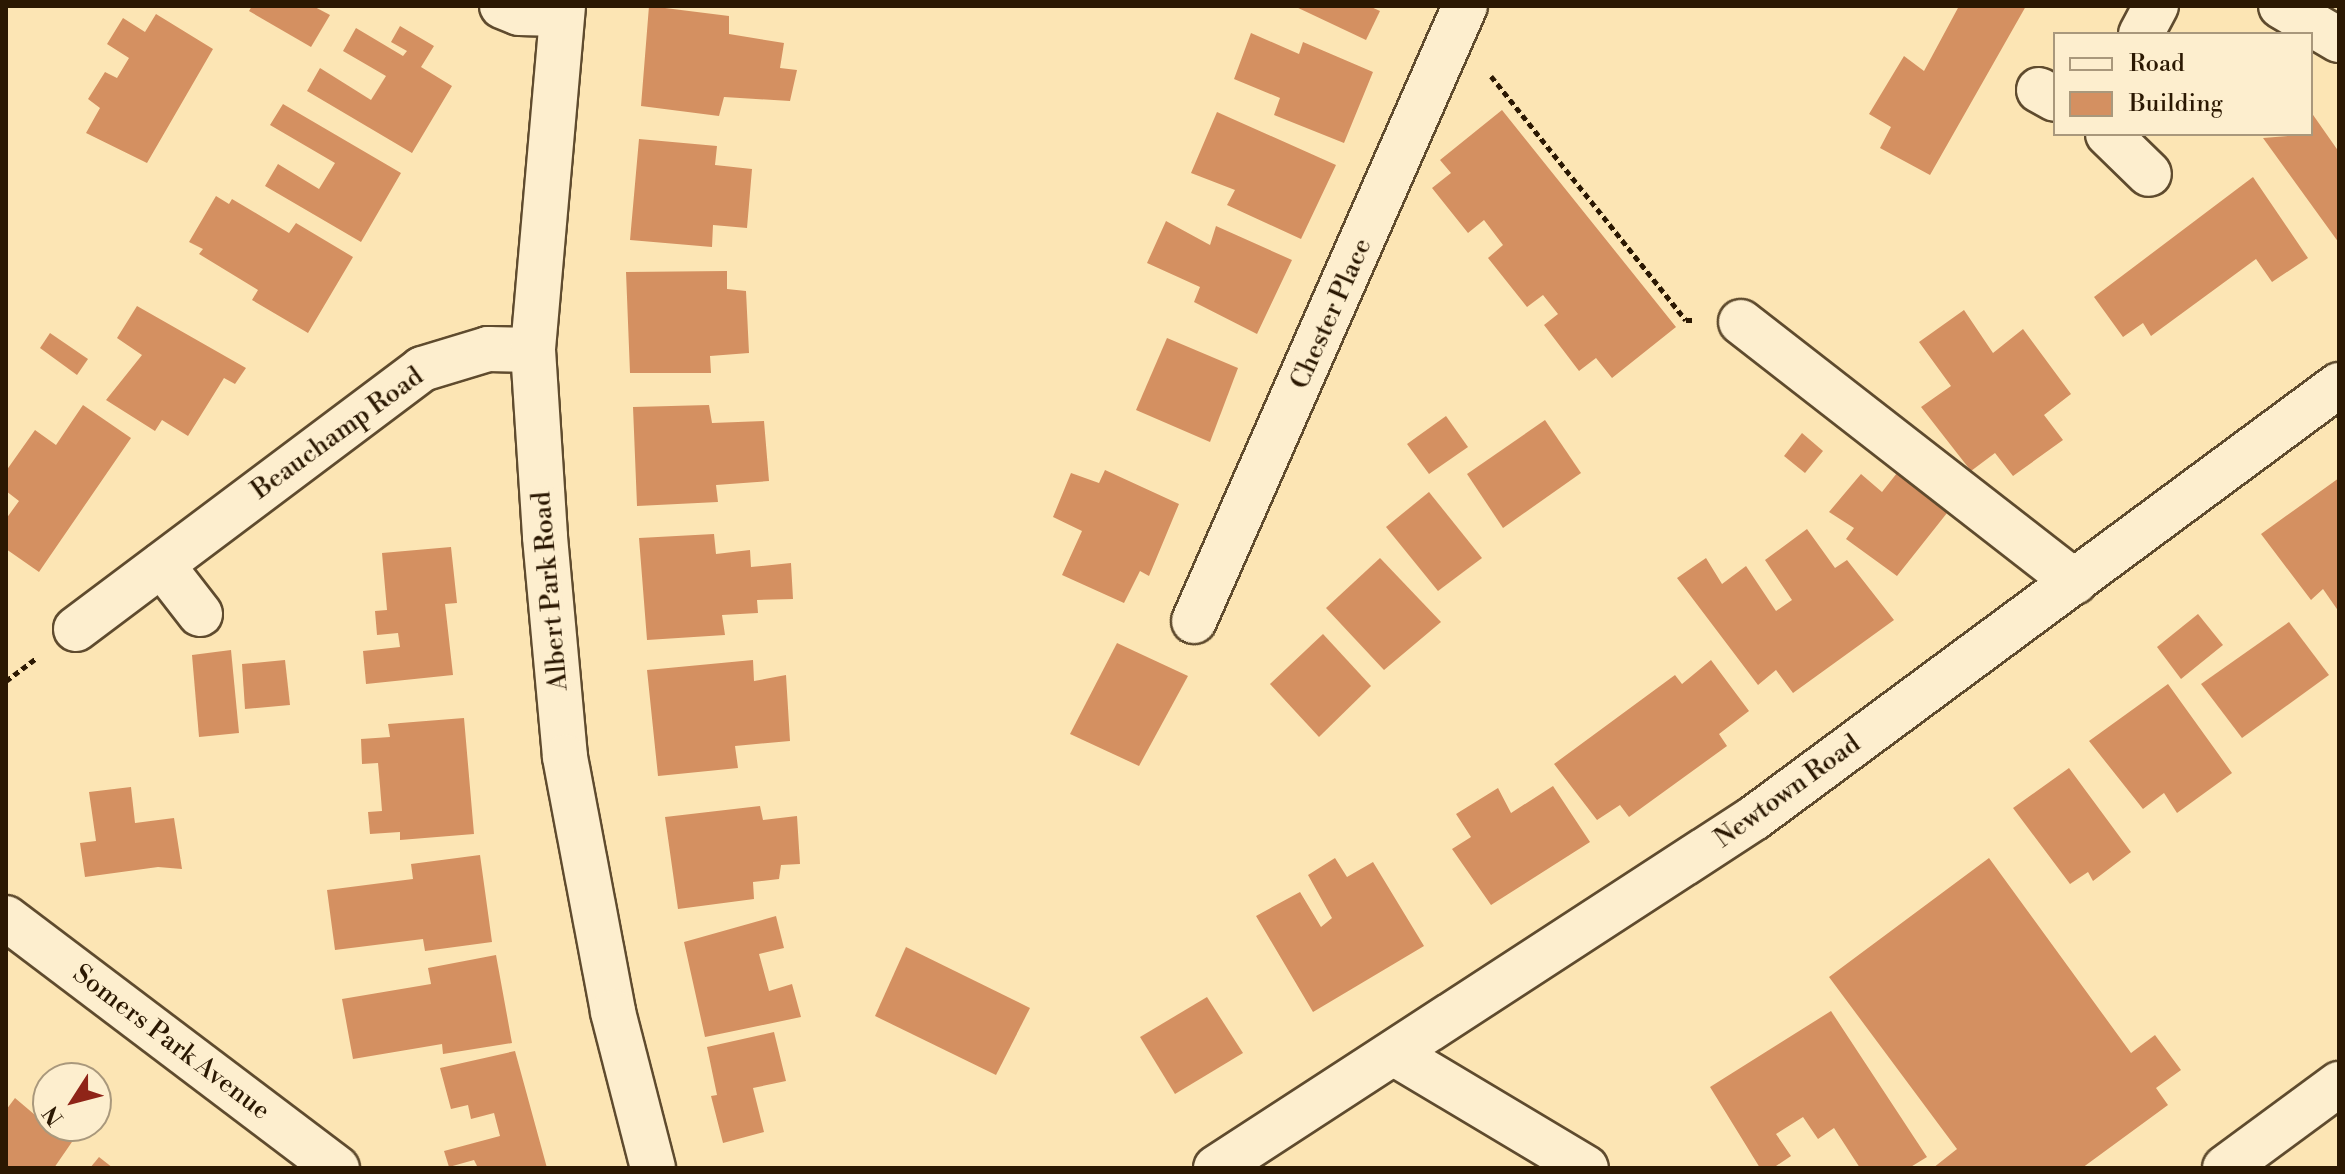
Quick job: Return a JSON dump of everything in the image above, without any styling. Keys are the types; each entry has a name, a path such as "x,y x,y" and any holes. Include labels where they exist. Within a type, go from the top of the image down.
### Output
{"street":[{"path":"502,6 519,13 562,10"},
{"path":"2142,32 2156,6"},
{"path":"2281,6 2339,40"},
{"name":"Albert Park Road","path":"562,10 533,350 565,757 613,1012 653,1168"},
{"name":"Chester Place","path":"1194,621 1458,21"},
{"path":"2110,136 2149,174"},
{"path":"1741,322 2075,582"},
{"name":"Beauchamp Road","path":"76,629 422,369 488,349 533,350"},
{"name":"Newtown Road","path":"1216,1168 1397,1055 1754,818 2339,385"},
{"path":"162,565 200,614"},
{"name":"Somers Park Avenue","path":"6,918 337,1168"},
{"path":"1397,1055 1586,1168"},
{"path":"2225,1168 2339,1084"}],"path":[{"path":"1458,21 1476,57 1686,320 1741,322"}],"building":[{"path":"252,6 313,6 330,15 311,47 249,11"},
{"path":"649,6 729,16 729,34 784,43 780,68 797,70 790,101 724,97 719,116 641,106"},
{"path":"1294,6 1369,6 1380,11 1366,40"},
{"path":"1959,6 2026,6 1930,175 1880,148 1891,127 1869,114 1904,56 1924,71"},
{"path":"156,14 213,49 147,163 86,133 100,108 88,99 105,72 117,78 129,58 107,44 123,18 145,32"},
{"path":"400,26 434,46 421,67 452,86 412,153 307,91 320,68 371,100 386,76 343,51 356,28 403,56 407,51 391,42"},
{"path":"1251,33 1299,54 1303,42 1373,72 1344,143 1274,115 1280,98 1234,79"},
{"path":"283,104 401,173 361,242 265,186 278,164 319,189 335,163 270,125"},
{"path":"1502,110 1676,327 1612,378 1596,358 1579,371 1544,325 1558,314 1543,295 1527,307 1488,258 1503,245 1484,220 1468,233 1432,188 1451,173 1440,160"},
{"path":"1217,112 1336,165 1301,239 1227,205 1235,190 1191,173"},
{"path":"2313,115 2339,152 2339,243 2263,138 2313,136"},
{"path":"639,139 717,146 715,165 752,169 747,228 713,225 712,247 630,240"},
{"path":"2253,177 2308,258 2272,282 2256,259 2151,336 2143,323 2123,337 2094,297"},
{"path":"216,196 229,204 232,199 289,233 296,223 353,257 308,333 252,300 258,290 199,254 203,249 189,242"},
{"path":"1166,221 1210,245 1216,226 1292,260 1257,334 1194,302 1200,287 1147,263"},
{"path":"727,271 727,289 746,291 749,353 710,356 711,373 630,373 626,272"},
{"path":"137,306 246,368 235,384 224,378 188,436 162,420 155,431 106,400 142,355 117,338"},
{"path":"1964,310 1993,353 2023,329 2071,394 2044,415 2063,440 2013,476 1995,453 1971,471 1921,407 1951,386 1919,342"},
{"path":"50,333 88,359 77,375 40,348"},
{"path":"1167,338 1238,368 1210,442 1136,410"},
{"path":"83,405 131,438 39,572 6,549 6,519 19,501 6,491 6,471 35,430 56,445"},
{"path":"709,405 712,423 764,421 769,481 716,485 718,502 637,506 633,407"},
{"path":"1446,416 1468,447 1429,474 1407,444"},
{"path":"1545,420 1581,473 1503,528 1467,474"},
{"path":"1802,433 1823,451 1805,473 1784,456"},
{"path":"1105,470 1179,504 1149,576 1140,571 1124,603 1062,575 1082,531 1053,517 1071,473 1099,483"},
{"path":"1897,473 1947,513 1897,576 1846,539 1854,528 1829,512 1861,474 1882,492"},
{"path":"2339,478 2339,612 2323,589 2311,600 2261,534"},
{"path":"1429,492 1482,558 1438,591 1386,527"},
{"path":"1807,529 1835,568 1847,560 1894,620 1793,693 1776,670 1758,685 1677,578 1706,558 1722,584 1746,566 1776,611 1792,600 1765,560"},
{"path":"714,534 716,554 750,550 751,567 791,563 793,599 757,600 758,613 722,615 725,635 647,640 639,538"},
{"path":"451,547 457,603 445,604 453,675 366,684 363,651 400,647 398,633 377,635 375,611 387,610 382,553"},
{"path":"1380,558 1441,622 1384,670 1326,608"},
{"path":"2198,614 2223,645 2181,679 2157,647"},
{"path":"2289,622 2329,675 2242,738 2201,684"},
{"path":"1323,634 1371,686 1319,737 1270,684"},
{"path":"1117,643 1188,676 1139,766 1070,734"},
{"path":"231,650 239,733 199,737 192,655"},
{"path":"285,660 290,705 245,709 242,664"},
{"path":"753,660 754,681 786,675 790,741 735,746 738,768 658,776 647,670"},
{"path":"1711,660 1749,711 1719,734 1727,746 1629,817 1620,805 1597,820 1554,764 1675,675 1682,684"},
{"path":"2168,684 2232,773 2177,813 2164,793 2143,809 2089,741"},
{"path":"464,718 474,834 400,840 400,832 370,834 368,812 382,811 378,763 362,764 361,739 390,737 388,724"},
{"path":"2069,768 2131,852 2093,881 2088,872 2070,884 2013,808"},
{"path":"1553,786 1590,842 1491,905 1452,849 1471,837 1456,814 1498,788 1511,813"},
{"path":"131,787 135,823 174,818 182,869 158,867 85,877 80,843 96,841 89,792"},
{"path":"760,806 763,820 797,816 800,864 781,865 779,879 753,882 754,899 678,909 665,817"},
{"path":"480,855 492,942 425,951 423,939 335,950 327,890 413,879 411,864"},
{"path":"1335,858 1347,877 1373,862 1424,946 1313,1012 1256,916 1300,892 1321,927 1332,918 1308,875"},
{"path":"1989,858 2131,1053 2155,1035 2181,1070 2156,1088 2168,1105 2082,1168 1933,1168 1957,1149 1829,977"},
{"path":"776,916 784,948 759,954 769,991 792,984 801,1017 705,1037 684,942"},
{"path":"906,947 1030,1008 996,1075 875,1016"},
{"path":"496,955 512,1043 443,1054 442,1044 353,1059 342,999 431,984 428,968"},
{"path":"1207,997 1243,1053 1175,1094 1140,1037"},
{"path":"1831,1011 1927,1157 1909,1168 1860,1168 1834,1128 1818,1139 1803,1117 1776,1134 1791,1156 1773,1168 1760,1168 1710,1087"},
{"path":"774,1032 786,1081 753,1088 764,1132 723,1143 711,1096 717,1095 707,1047"},
{"path":"515,1051 547,1168 478,1168 474,1160 449,1167 444,1151 500,1136 494,1113 471,1119 468,1105 451,1109 440,1068"},
{"path":"15,1098 32,1112 32,1142 72,1142 54,1168 6,1168 6,1110"},
{"path":"99,1157 113,1168 90,1168"}]}
